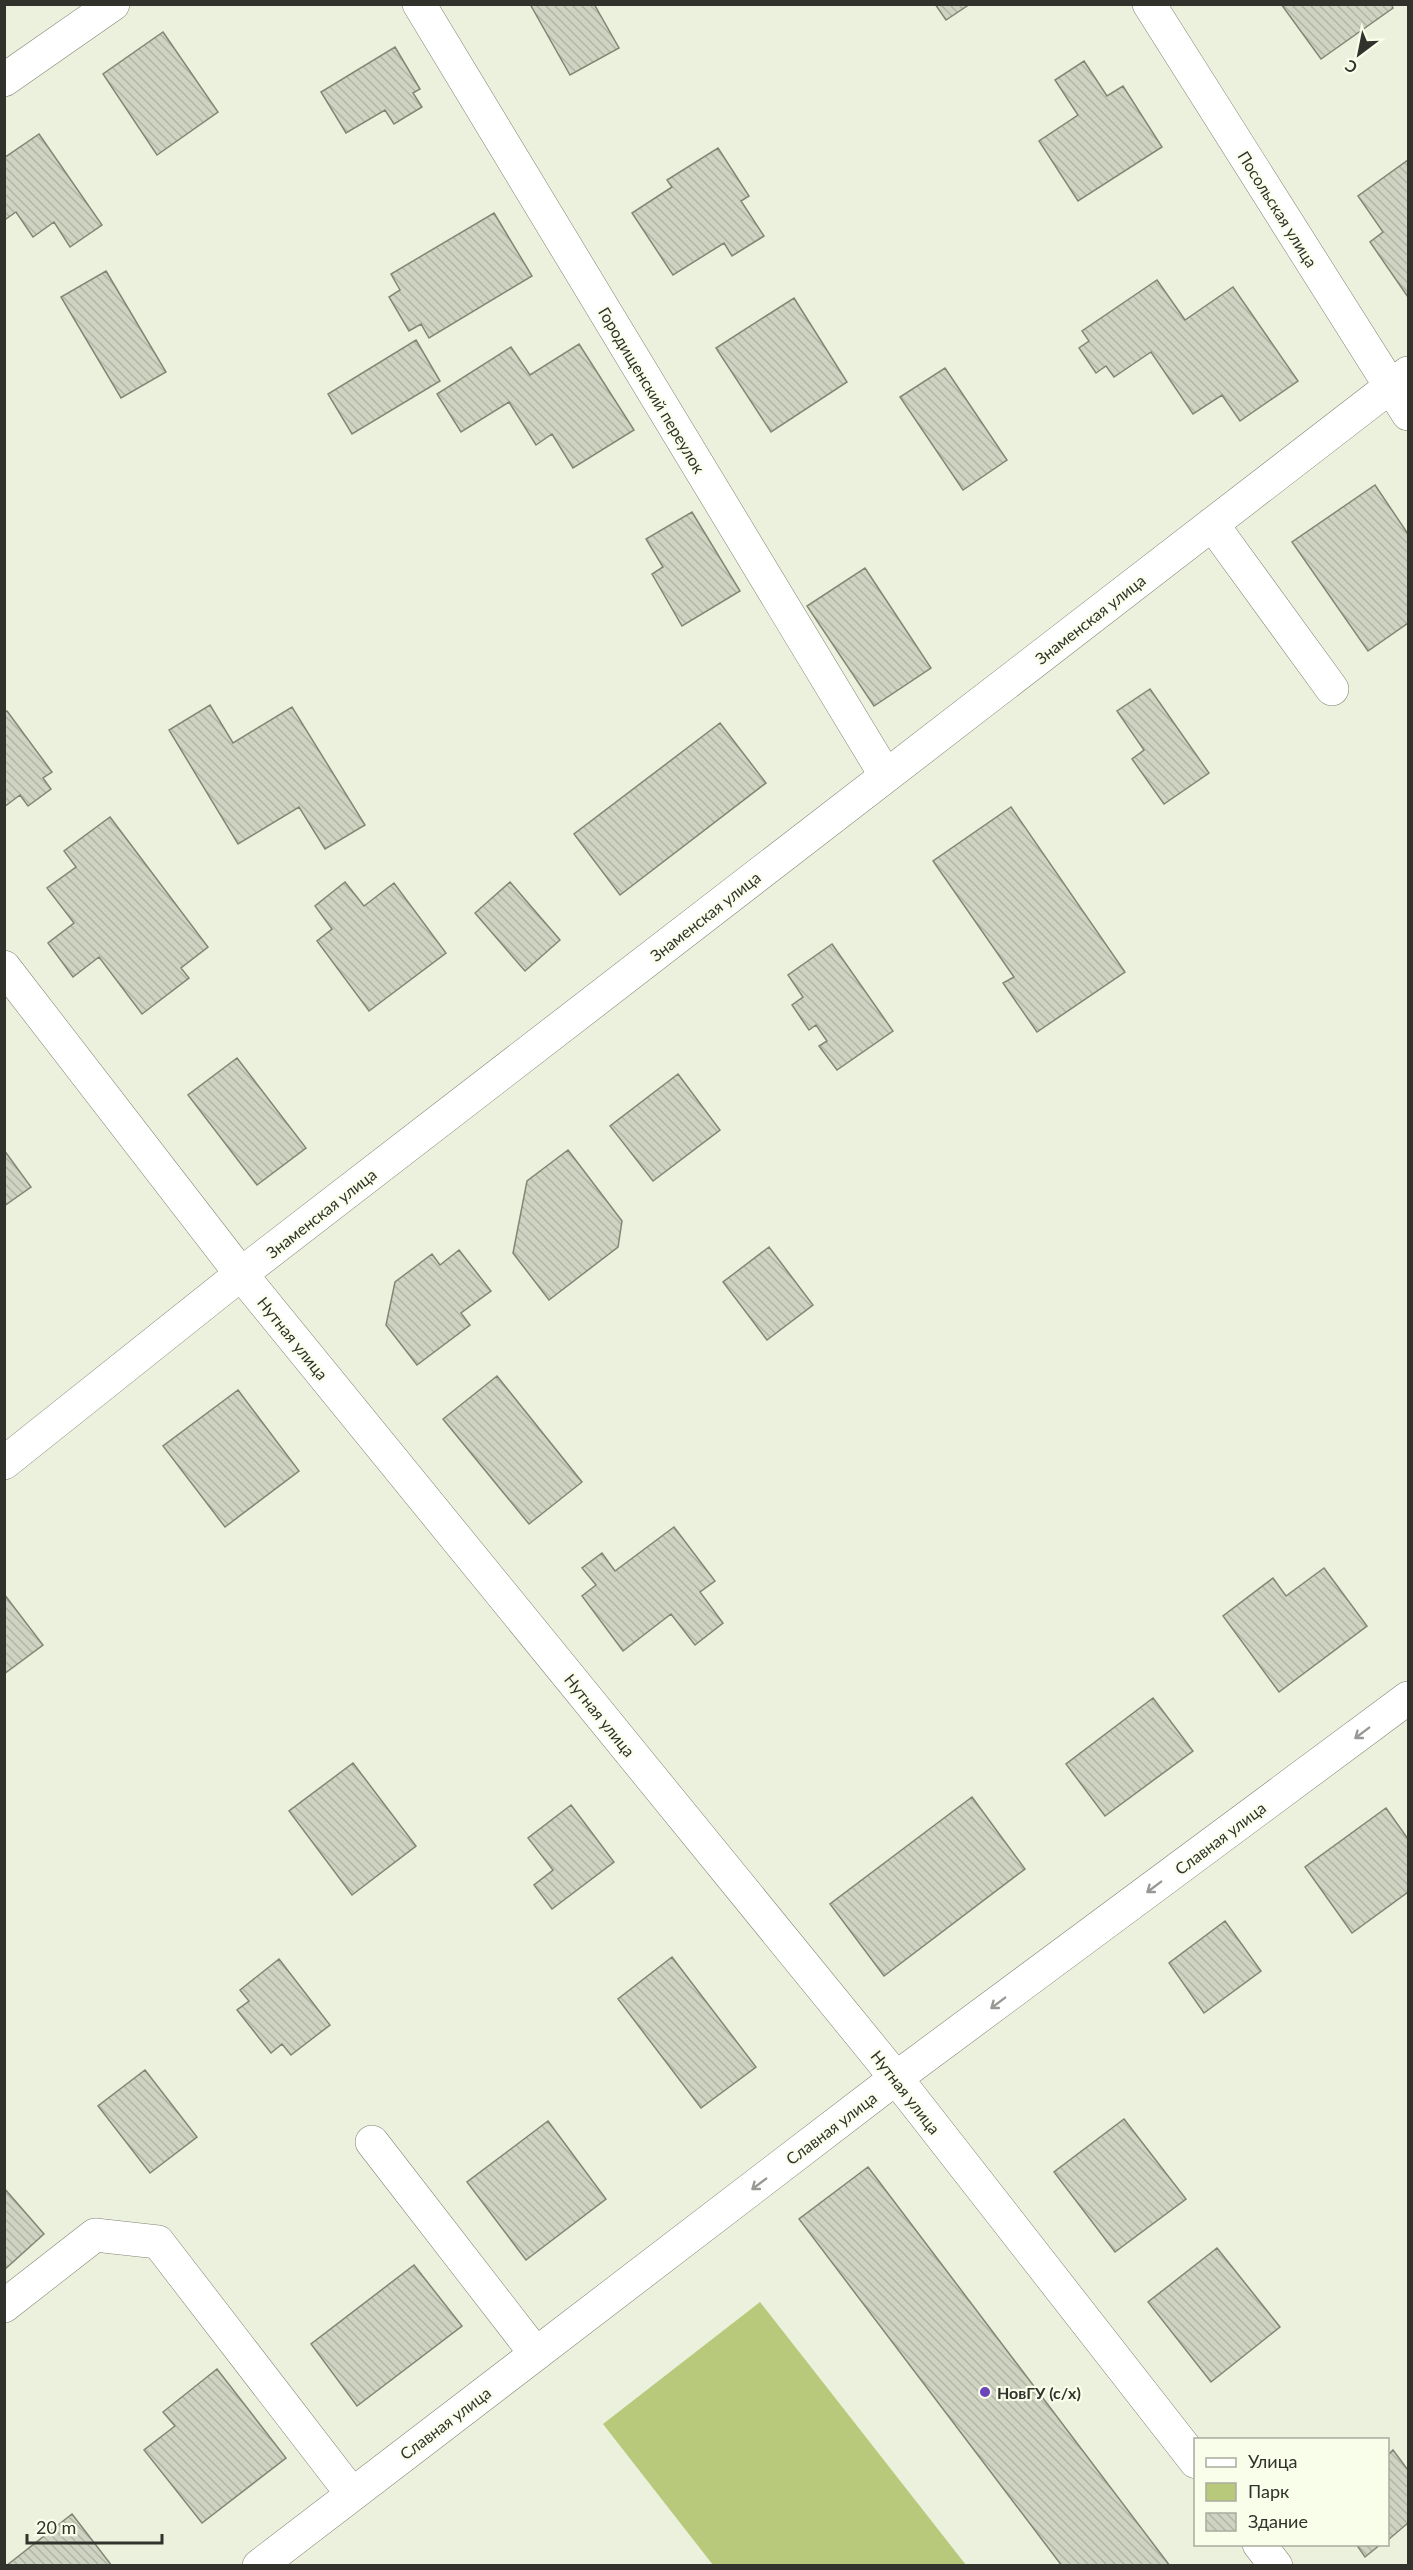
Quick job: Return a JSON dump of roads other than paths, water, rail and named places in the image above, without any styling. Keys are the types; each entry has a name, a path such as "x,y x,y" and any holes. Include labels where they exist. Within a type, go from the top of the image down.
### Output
{"street":[{"path":"4,80 112,4"},
{"name":"Городищенский переулок","path":"419,4 886,776"},
{"name":"Посольская улица","path":"1149,4 1400,380 1408,414"},
{"name":"Знаменская улица","path":"4,1463 242,1274 1400,380"},
{"path":"1212,524 1332,689"},
{"name":"Нутная улица","path":"4,967 242,1274 896,2078 1194,2459"},
{"name":"Славная улица","path":"259,2565 896,2078 1408,1698"},
{"path":"372,2142 536,2354"},
{"path":"4,2306 94,2235 158,2241 352,2494"},
{"path":"1261,2546 1276,2565"}],"place":[{"name":"НовГУ (с/х)","path":"985,2392"}]}
